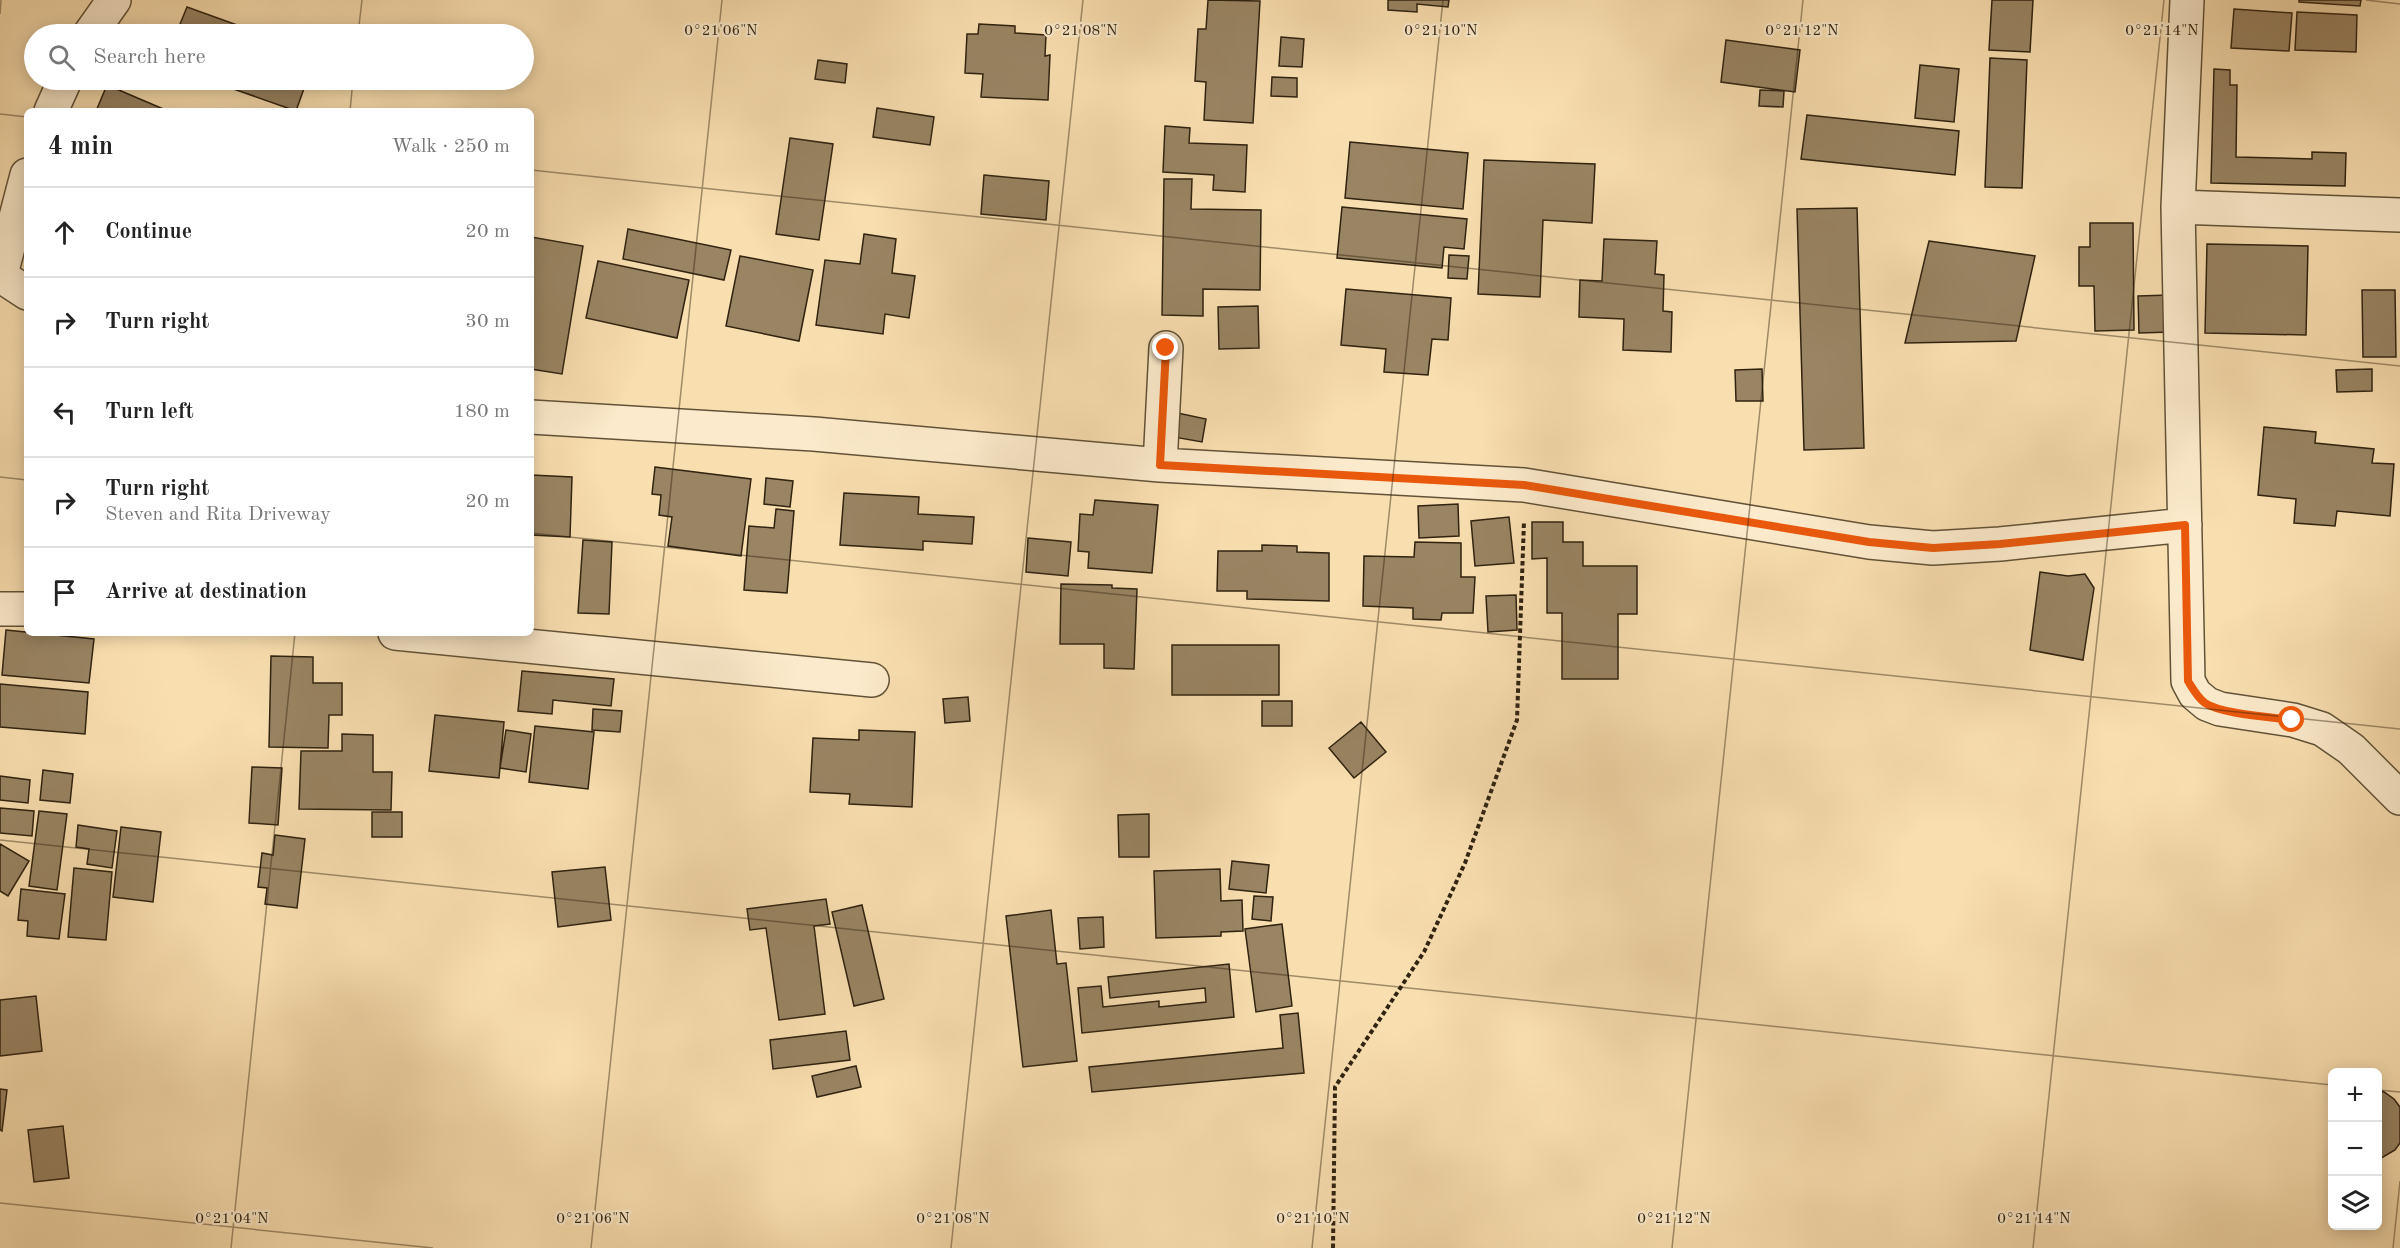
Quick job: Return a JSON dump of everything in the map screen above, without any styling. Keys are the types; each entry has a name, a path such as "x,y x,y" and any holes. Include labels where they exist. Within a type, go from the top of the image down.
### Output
{"street":[{"path":"97,24 114,0"},
{"path":"2187,0 2178,207 2188,681 2195,694 2207,704 2220,709 2292,720 2322,729 2351,749 2400,798"},
{"path":"52,108 60,90"},
{"path":"24,186 0,277 24,290"},
{"path":"2178,207 2400,215"},
{"path":"1160,465 1166,348"},
{"path":"534,417 814,434 1160,465 1524,485 1869,542 1933,548 2000,544 2185,525"},
{"path":"0,609 24,609"},
{"path":"425,636 872,680"}],"path":[{"path":"1333,1248 1335,1087 1424,952 1465,862 1517,720 1524,558 1524,485"}],"building":[{"path":"1208,0 1260,1 1253,123 1204,120 1206,82 1195,81 1198,29 1206,29"},
{"path":"1388,0 1449,0 1448,7 1417,4 1417,12 1388,10"},
{"path":"1992,0 2033,0 2030,52 1989,50"},
{"path":"2299,0 2361,0 2360,6 2299,2"},
{"path":"187,7 234,24 180,24"},
{"path":"2234,9 2292,13 2289,51 2231,48"},
{"path":"2297,12 2357,15 2356,52 2295,50"},
{"path":"979,24 1015,26 1015,33 1046,35 1045,56 1050,55 1048,100 981,97 983,74 965,73 967,34 978,34"},
{"path":"1281,37 1304,39 1302,67 1279,66"},
{"path":"1726,40 1800,50 1795,92 1721,82"},
{"path":"1990,58 2027,60 2022,188 1985,187"},
{"path":"818,60 847,64 845,83 815,79"},
{"path":"1920,65 1959,69 1954,122 1915,118"},
{"path":"2214,69 2230,70 2230,85 2237,85 2236,157 2312,159 2312,152 2346,153 2345,186 2211,183"},
{"path":"1272,77 1297,78 1297,97 1271,96"},
{"path":"105,90 119,90 161,108 97,108"},
{"path":"236,90 303,90 297,108 287,108"},
{"path":"1760,90 1784,91 1783,107 1759,106"},
{"path":"877,108 934,117 930,145 873,137"},
{"path":"1807,115 1959,131 1955,175 1801,159"},
{"path":"1165,126 1190,128 1189,143 1247,145 1245,192 1213,190 1214,175 1163,172"},
{"path":"790,138 833,144 819,240 776,234"},
{"path":"1350,142 1468,153 1463,209 1345,198"},
{"path":"1484,160 1595,164 1592,223 1543,220 1540,297 1478,294"},
{"path":"984,175 1049,181 1046,220 981,214"},
{"path":"1164,179 1192,179 1191,209 1261,210 1260,290 1203,289 1203,316 1162,315"},
{"path":"1342,207 1467,219 1464,249 1444,247 1442,268 1337,258"},
{"path":"1857,208 1864,448 1804,450 1797,209"},
{"path":"2090,223 2133,223 2134,330 2095,331 2094,286 2079,286 2079,247 2090,247"},
{"path":"628,229 731,250 724,280 623,259"},
{"path":"864,234 896,239 892,273 915,276 909,318 885,314 883,334 816,325 825,260 860,264"},
{"path":"534,238 583,246 562,374 534,369"},
{"path":"1604,239 1657,241 1655,274 1664,275 1663,311 1672,312 1671,352 1623,350 1624,319 1579,317 1580,280 1602,281"},
{"path":"1929,241 2035,256 2016,341 1905,343"},
{"path":"2207,244 2308,246 2306,335 2205,333"},
{"path":"1449,255 1469,256 1467,279 1448,278"},
{"path":"740,256 813,270 799,341 726,326"},
{"path":"598,261 689,280 677,338 586,318"},
{"path":"1346,289 1451,298 1448,340 1432,339 1428,375 1384,372 1386,349 1341,345"},
{"path":"2362,290 2395,290 2396,357 2363,357"},
{"path":"2170,295 2171,332 2139,333 2138,296"},
{"path":"1258,306 1259,348 1219,349 1218,307"},
{"path":"1762,369 1763,401 1736,401 1735,370"},
{"path":"2372,369 2372,391 2337,392 2336,370"},
{"path":"1173,412 1206,419 1202,442 1168,436"},
{"path":"2264,427 2316,432 2315,443 2374,449 2372,463 2394,464 2390,516 2337,511 2335,526 2294,523 2296,499 2258,495"},
{"path":"655,467 751,479 741,556 668,546 672,517 659,515 661,495 652,494"},
{"path":"534,475 572,477 570,537 534,535"},
{"path":"766,478 793,481 790,507 764,504"},
{"path":"844,493 919,497 918,514 974,517 972,544 923,541 923,550 840,545"},
{"path":"1095,500 1158,505 1152,573 1088,568 1089,552 1078,551 1080,514 1093,515"},
{"path":"1458,504 1459,536 1419,538 1418,506"},
{"path":"776,509 794,511 787,593 744,590 749,526 774,528"},
{"path":"1509,517 1514,563 1475,566 1471,521"},
{"path":"1532,522 1563,522 1563,542 1583,542 1583,566 1637,566 1637,614 1618,614 1618,679 1562,679 1562,613 1547,613 1547,558 1532,559"},
{"path":"1028,538 1071,542 1068,576 1026,572"},
{"path":"583,540 612,542 609,614 578,613"},
{"path":"1415,542 1461,543 1461,577 1475,577 1473,613 1442,613 1441,620 1413,619 1413,608 1363,606 1364,556 1414,557"},
{"path":"1262,545 1297,546 1297,552 1329,553 1329,601 1247,599 1247,591 1217,591 1218,551 1262,551"},
{"path":"2040,572 2068,576 2085,574 2094,588 2083,660 2030,650"},
{"path":"1061,584 1112,585 1112,588 1137,589 1134,669 1104,668 1104,644 1060,644"},
{"path":"1516,595 1517,630 1488,632 1486,596"},
{"path":"6,630 24,632 24,636 94,639 89,683 2,675"},
{"path":"1172,645 1279,645 1279,695 1172,695"},
{"path":"271,656 313,657 313,683 342,683 342,715 329,715 328,748 269,747"},
{"path":"522,671 614,679 611,706 553,700 552,714 518,711"},
{"path":"0,684 88,692 85,734 0,727"},
{"path":"968,697 970,721 945,723 943,699"},
{"path":"1262,701 1292,701 1292,726 1262,726"},
{"path":"593,709 622,711 620,732 592,730"},
{"path":"435,715 504,722 499,778 429,771"},
{"path":"1361,722 1386,752 1354,778 1329,748"},
{"path":"535,726 594,732 588,789 529,782"},
{"path":"506,730 531,734 526,772 500,768"},
{"path":"859,730 915,732 912,807 849,804 850,794 810,792 813,738 859,740"},
{"path":"342,734 373,735 373,772 392,772 391,810 299,809 301,751 342,751"},
{"path":"252,767 282,768 278,825 249,823"},
{"path":"43,770 73,774 70,803 40,800"},
{"path":"0,776 30,780 28,803 0,800"},
{"path":"0,808 34,811 32,836 0,833"},
{"path":"39,811 67,814 57,890 29,886"},
{"path":"372,812 402,812 402,837 372,837"},
{"path":"1149,814 1149,857 1119,857 1118,815"},
{"path":"78,825 117,831 112,868 87,864 89,849 76,847"},
{"path":"121,827 161,832 153,902 113,897"},
{"path":"275,835 305,839 297,908 265,904 267,888 258,887 262,853 273,855"},
{"path":"0,844 29,861 8,896 0,891"},
{"path":"1232,861 1269,865 1266,893 1229,889"},
{"path":"605,867 611,920 558,927 552,872"},
{"path":"74,868 112,872 106,940 68,937"},
{"path":"1220,869 1221,901 1242,900 1243,931 1221,932 1221,936 1156,938 1154,871"},
{"path":"21,889 65,894 59,939 27,936 28,921 18,920"},
{"path":"1254,896 1273,897 1271,921 1252,919"},
{"path":"826,899 830,924 814,926 825,1014 779,1020 766,928 750,930 747,909"},
{"path":"862,905 884,999 854,1006 832,912"},
{"path":"1051,910 1057,964 1066,963 1077,1061 1023,1067 1006,916"},
{"path":"1103,917 1104,947 1080,949 1078,918"},
{"path":"1282,924 1292,1006 1256,1012 1245,929"},
{"path":"1229,964 1234,1017 1082,1033 1078,988 1101,986 1103,1007 1159,1001 1159,1007 1206,1002 1205,988 1110,998 1108,977"},
{"path":"36,996 42,1051 0,1056 0,1000"},
{"path":"1298,1013 1304,1073 1092,1092 1089,1067 1283,1048 1280,1015"},
{"path":"846,1031 850,1060 773,1069 770,1040"},
{"path":"856,1066 861,1087 817,1097 812,1076"},
{"path":"0,1089 7,1090 2,1131 0,1130"},
{"path":"2382,1091 2394,1099 2400,1107 2400,1143 2395,1150 2382,1158"},
{"path":"63,1126 69,1178 34,1182 28,1130"}],"route":[{"path":"1166,348 1160,465 1524,485 1869,542 1933,548 2000,544 2185,525 2188,681 2195,694 2207,704 2220,709 2292,720"}]}
